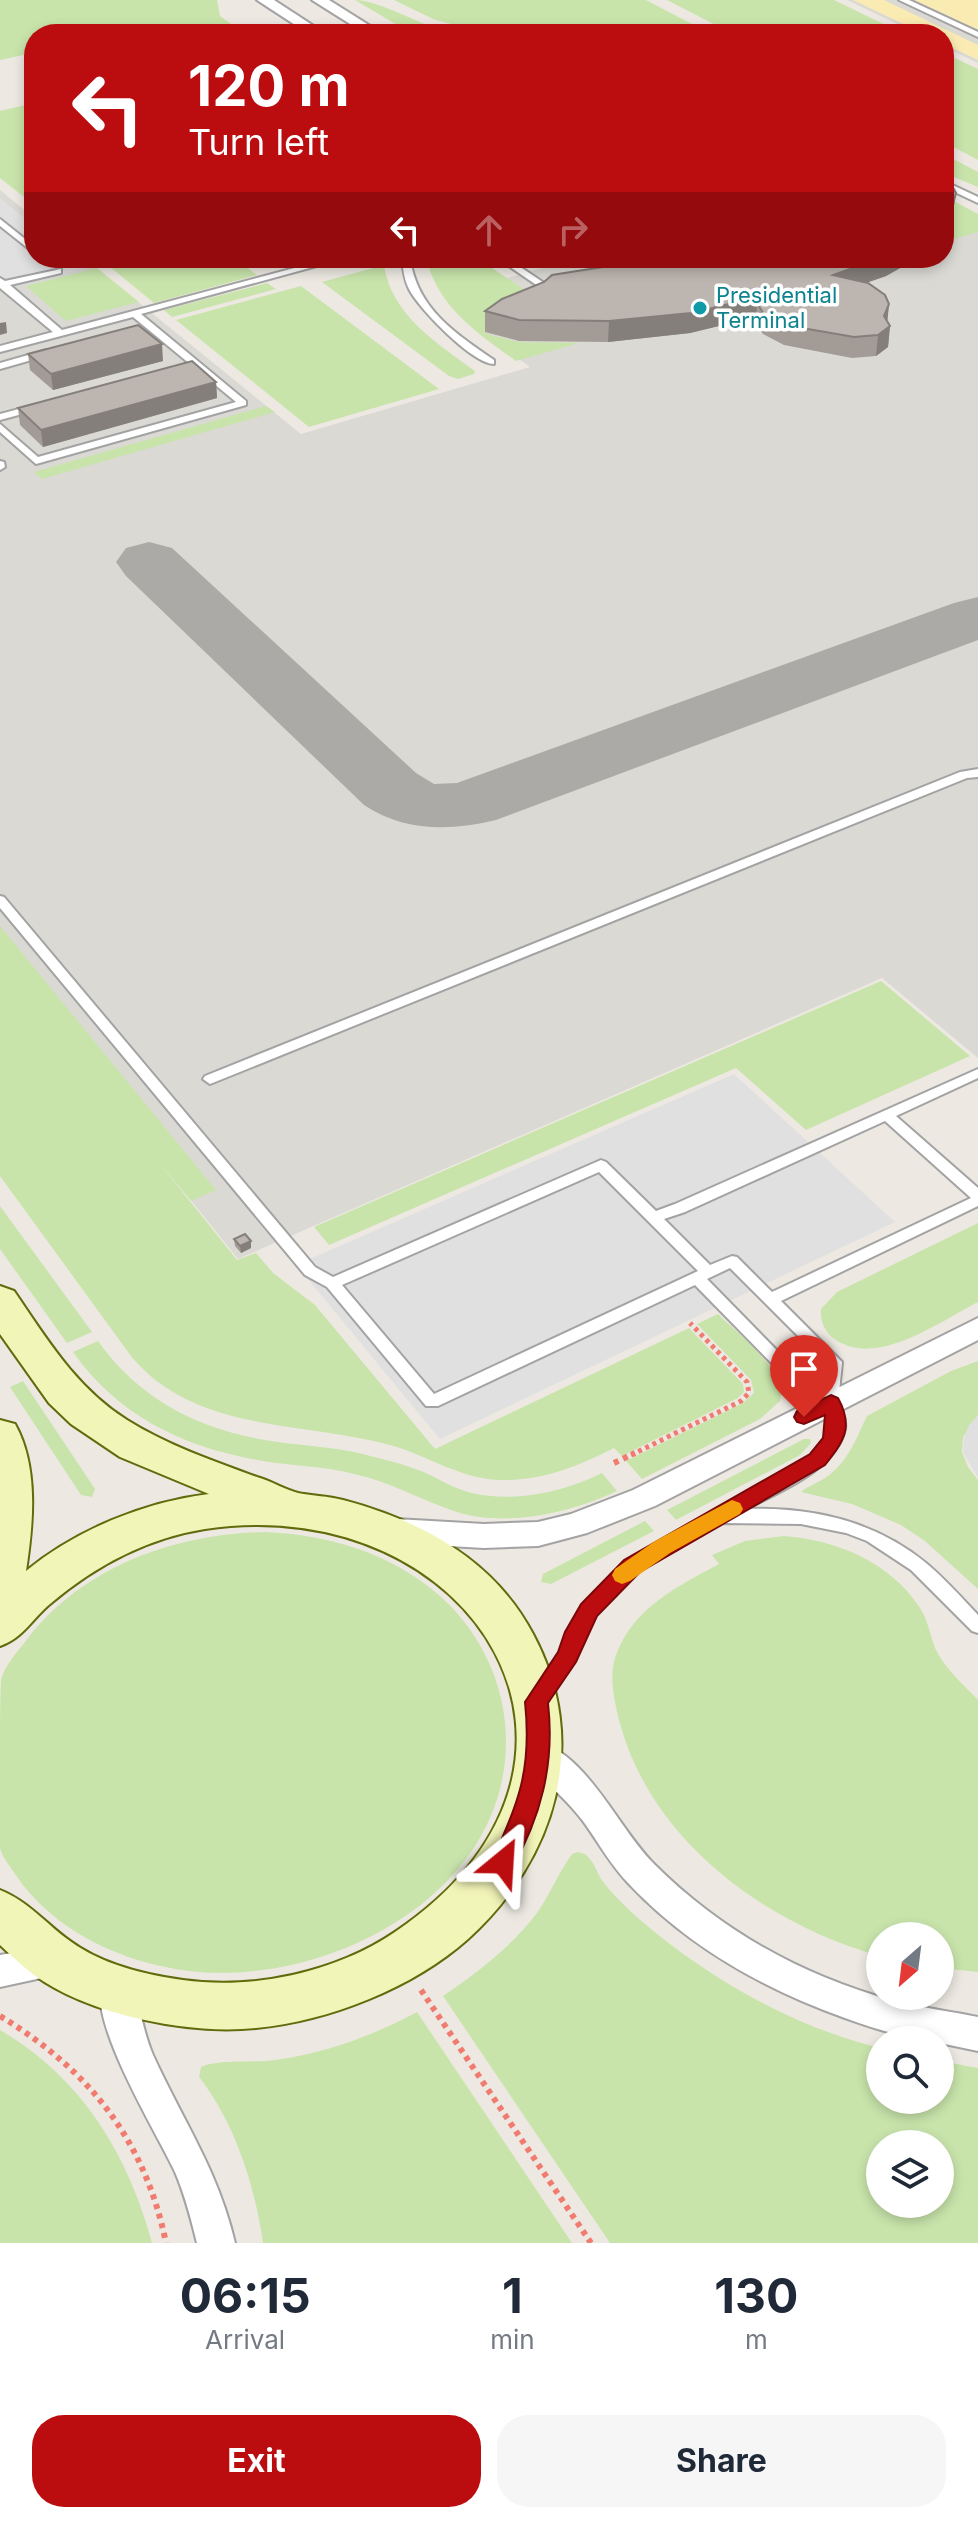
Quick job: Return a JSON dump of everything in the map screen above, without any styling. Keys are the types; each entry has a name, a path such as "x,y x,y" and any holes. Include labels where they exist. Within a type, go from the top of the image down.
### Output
{"street":[{"path":"264,0 303,24"},
{"path":"319,0 359,24"},
{"path":"0,1301 62,1390 109,1430 153,1453 297,1509"},
{"path":"381,1529 484,1536 538,1534 576,1525 644,1498 975,1331"},
{"path":"0,1436 8,1472 9,1511 0,1590"},
{"path":"0,1627 47,1580 96,1548 179,1517 208,1511 268,1507 340,1516 381,1529 442,1562 491,1607 519,1652 536,1702 539,1755 536,1782 517,1836 485,1887 440,1932 384,1968 320,1993 251,2005 182,2004 116,1989 57,1961 32,1944 0,1913"},
{"path":"539,1755 588,1802 639,1872 703,1931 783,1978 853,2006 897,2018 974,2032"},
{"path":"0,1971 57,1961"},
{"path":"116,1989 138,2064 169,2115 196,2171 216,2243"}],"lane":[{"path":"903,0 978,35"},
{"path":"954,189 978,200"},
{"path":"0,222 24,242"},
{"path":"1,284 58,271 55,268"},
{"path":"0,349 304,268"},
{"path":"408,268 411,281 434,316 451,333 491,362"},
{"path":"516,268 554,294"},
{"path":"1,284 60,333"},
{"path":"0,427 36,461 243,403 134,313"},
{"path":"135,330 150,326"},
{"path":"0,366 60,350"},
{"path":"180,368 195,364"},
{"path":"0,417 45,405"},
{"path":"210,1079 964,775 978,773"},
{"path":"0,900 310,1271 332,1283 432,1402 732,1261 834,1362 831,1403 837,1418 837,1429 827,1450 818,1460 632,1566 603,1593 576,1632 568,1655 536,1702"},
{"path":"653,1217 680,1208 978,1073"},
{"path":"771,1299 978,1198 886,1114"},
{"path":"332,1283 601,1165 653,1217 797,1380 831,1403"},
{"path":"716,1518 778,1514 805,1516 855,1529 897,1550 918,1566 978,1626"}],"path":[{"path":"614,1463 741,1401 749,1393 747,1382 690,1323"},
{"path":"430,2004 591,2243"},
{"path":"0,2016 83,2077 112,2114 149,2186 166,2243"}],"shaded area":[{"path":"847,0 978,0 978,63 954,52 954,24 897,24"},
{"path":"0,190 24,210 24,268 96,268 301,434 530,367 481,332 458,292 543,268 954,268 954,205 978,217 978,1058 882,978 238,1259 0,963"},
{"path":"0,198 24,218 24,268 85,268 0,289"},
{"path":"734,1074 895,1222 440,1439 296,1265"},
{"path":"978,1416 978,1478 963,1452 969,1425"}],"green space":[{"path":"0,0 217,0 220,16 231,24 24,24 24,55 0,60"},
{"path":"355,0 376,4 425,24 395,24"},
{"path":"394,0 646,0 692,24 451,24"},
{"path":"667,0 834,0 883,24 714,24"},
{"path":"954,58 978,69 978,160 954,147"},
{"path":"24,105 24,197 0,178 0,111"},
{"path":"954,159 978,172 978,187 954,177"},
{"path":"954,201 978,214 978,232 954,239"},
{"path":"97,268 139,302 66,321 26,286"},
{"path":"111,268 248,268 257,275 154,303"},
{"path":"373,268 385,268 388,283 406,313 432,339 475,371 474,374 458,379 449,376 322,282"},
{"path":"430,268 492,268 525,290 484,331 487,334 519,342 579,343 516,361 449,305"},
{"path":"267,283 276,289 172,317 164,310"},
{"path":"301,286 439,389 309,427 176,320"},
{"path":"266,406 275,412 42,479 34,472"},
{"path":"0,926 216,1190 191,1201 157,1160 237,1260 256,1253 273,1273 315,1305 435,1449 689,1328 743,1384 744,1392 738,1398 622,1456 614,1448 559,1472 499,1480 471,1476 390,1445 218,1412 186,1399 157,1381 131,1356 0,1176"},
{"path":"881,981 970,1056 806,1130 736,1068 329,1245 314,1227"},
{"path":"0,1206 92,1332 67,1343 0,1249"},
{"path":"978,1223 978,1302 911,1338 874,1348 857,1348 841,1343 825,1329 821,1309 837,1292"},
{"path":"718,1314 749,1342 769,1366 780,1389 780,1401 760,1419 642,1479 626,1461 743,1403 754,1393 751,1380 697,1324"},
{"path":"98,1341 134,1381 154,1397 176,1411 225,1431 363,1454 414,1468 465,1491 488,1496 538,1494 572,1486 602,1473 617,1491 579,1506 536,1516 471,1516 367,1477 331,1469 263,1461 207,1448 156,1426 111,1395 73,1352"},
{"path":"978,1361 978,1415 963,1437 962,1452 978,1480 978,1589 925,1541 901,1525 852,1504 801,1492 828,1476 842,1463 867,1416 951,1371"},
{"path":"23,1381 95,1489 92,1497 81,1495 10,1387"},
{"path":"804,1439 810,1439 811,1443 800,1455 676,1520 667,1510"},
{"path":"645,1521 654,1531 551,1584 541,1582 543,1574"},
{"path":"265,1532 336,1542 380,1558 421,1581 453,1609 475,1637 498,1686 505,1722 502,1781 483,1833 450,1878 407,1915 357,1943 302,1962 245,1972 189,1971 164,1967 115,1952 69,1928 31,1894 2,1855 1,1680 14,1655 48,1616 73,1593 102,1575 132,1560 197,1539"},
{"path":"784,1536 804,1538 842,1548 878,1566 908,1592 923,1613 943,1662 978,1700 978,1972 954,1969 954,1922 866,1922 866,1951 797,1923 758,1901 721,1873 688,1842 660,1807 637,1769 621,1727 613,1691 614,1663 624,1638 658,1600 719,1564 712,1555 745,1541"},
{"path":"578,1852 586,1855 619,1900 693,1961 783,2013 866,2044 866,2114 954,2114 954,2064 978,2068 978,2243 610,2243 443,1996 516,1937 542,1906 572,1854"},
{"path":"417,2012 572,2243 263,2243 255,2199 242,2156 223,2114 199,2077 201,2067 312,2053 366,2036"},
{"path":"0,2030 55,2071 97,2121 130,2179 152,2243 0,2243"}],"sand":[{"path":"853,0 884,0 934,24 903,24"},
{"path":"914,0 978,0 978,30"},
{"path":"954,34 978,45 978,60 954,49"}],"building":[{"path":"596,268 853,268 833,275 868,283 885,295 889,304 884,316 890,326 878,335 854,337 785,325 764,314 758,305 758,297 691,313 609,321 519,320 485,311 502,299 544,282 552,275"},
{"path":"138,325 162,344 51,374 28,354"},
{"path":"192,361 216,382 41,430 18,408"},
{"path":"245,1234 251,1241 240,1246 234,1239"}],"taxiway":[{"path":"149,562 390,789 409,800 439,806 470,804 978,617"}],"slow traffic":[{"path":"622,1575 663,1547 732,1509"}],"place":[{"name":"Presidential Terminal","path":"700,308"}],"route":[{"path":"503,1862 517,1836 536,1782 539,1755 536,1702 568,1655 576,1632 589,1610 632,1566 818,1460 833,1440 837,1418 831,1403 804,1417"}]}
